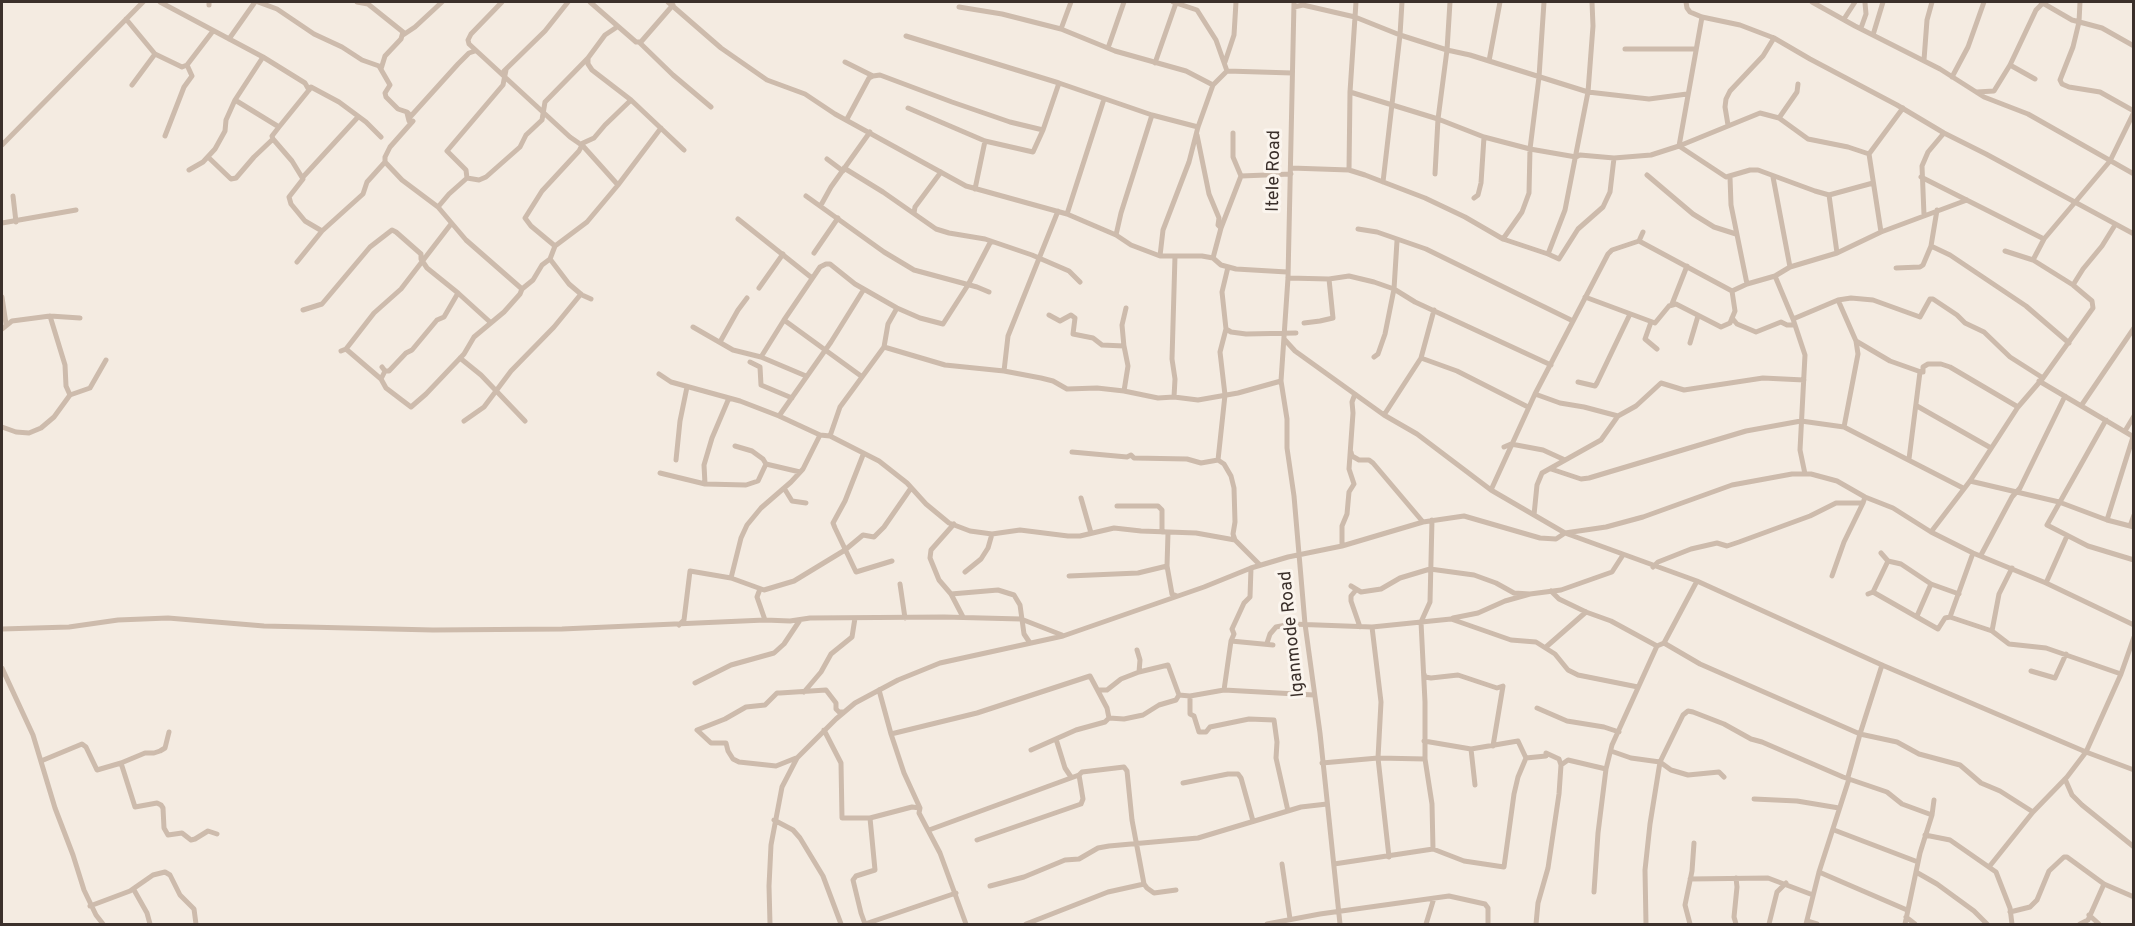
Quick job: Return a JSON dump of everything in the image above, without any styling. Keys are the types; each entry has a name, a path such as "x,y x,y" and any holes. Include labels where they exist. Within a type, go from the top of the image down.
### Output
{"street":[{"path":"2,146 143,2"},
{"path":"160,2 263,57 305,84 309,90"},
{"path":"229,39 256,2 277,9 314,34 342,47 362,60 379,66 390,85 385,93 386,97 398,109 411,116 458,64 469,53 475,51"},
{"path":"357,2 369,3 401,29 403,35"},
{"path":"381,69 385,57 403,35 442,2"},
{"path":"502,2 471,34 468,42 475,51 504,73 544,113 582,145 618,185"},
{"path":"467,178 466,170 447,151 503,85 504,73 521,52 545,31 568,2"},
{"path":"590,2 617,27 640,43 711,107"},
{"path":"1061,29 1071,2"},
{"path":"1108,48 1124,2"},
{"path":"1155,63 1174,2 1190,4 1197,10 1216,40 1227,71"},
{"path":"1225,62 1234,35 1236,2"},
{"path":"1348,170 1356,2"},
{"path":"1383,182 1393,106 1402,2"},
{"path":"1435,174 1450,2"},
{"path":"1490,61 1500,2"},
{"path":"1503,239 1527,201 1544,2"},
{"path":"1548,254 1565,210 1588,92 1593,26 1592,2"},
{"path":"1686,2 1690,12 1702,17 1740,26 1774,38 1810,60 1903,108 1944,133 2133,234"},
{"path":"1812,2 1952,76 1984,97 2028,114 2133,174"},
{"path":"1844,20 1856,2"},
{"path":"1873,34 1883,2"},
{"path":"1923,60 1927,20 1932,2"},
{"path":"1952,76 1971,40 1984,2"},
{"path":"1994,91 2042,2 2079,22 2103,28 2133,46"},
{"path":"2033,260 2044,239 2076,204 2110,161 2133,112 2100,92 2069,87 2062,84 2060,80 2073,47 2079,22 2080,2"},
{"path":"1294,3 1355,17 1400,35 1588,92 1649,99 1687,94"},
{"name":"Itele Road","path":"1285,340 1294,3"},
{"path":"1861,28 1865,17 1865,3"},
{"path":"640,43 672,5 721,48 767,80 802,92 835,114 847,118 975,189 1067,213 1160,256 1213,258 1221,265 1228,267 1288,275 1329,279 1349,276 1394,289 1415,302 1551,365"},
{"path":"959,7 1002,14 1061,29 1108,48 1186,71 1213,85"},
{"path":"1679,146 1702,17"},
{"path":"126,19 155,54 178,66 187,65 213,31"},
{"path":"467,178 479,180 486,177 520,147 526,135 542,120 545,102 588,58 605,35 617,27"},
{"path":"906,36 1059,83 1197,130"},
{"path":"1728,125 1725,107 1730,91 1763,56 1774,38"},
{"path":"1625,49 1695,49"},
{"path":"132,85 155,54"},
{"path":"189,170 203,162 215,149 225,131 226,120 235,100 263,57"},
{"path":"588,58 588,64 592,70 631,100 684,150"},
{"path":"845,62 873,75 880,75 1010,122 1043,130"},
{"path":"165,136 184,87 192,76 187,65"},
{"path":"2010,65 2035,79"},
{"path":"1160,256 1164,230 1187,169 1197,130 1213,85 1227,71 1292,73"},
{"path":"847,118 866,83 873,75"},
{"path":"908,108 985,141 1033,152 1059,83"},
{"path":"1779,118 1797,92 1798,84"},
{"path":"208,157 231,179 235,179 273,139 272,136 311,87 339,102 381,137"},
{"path":"1977,92 1994,91"},
{"path":"1994,91 2000,103"},
{"path":"1350,92 1438,119 1484,137 1530,149 1576,157 1580,155 1614,158 1651,155 1679,146 1760,112 1779,118 1808,139 1869,154"},
{"path":"1067,213 1104,99"},
{"path":"235,100 279,127"},
{"path":"555,246 536,231 525,218 542,191 582,145 594,138 631,100"},
{"path":"1881,232 1869,154 1903,108"},
{"path":"407,112 410,121 413,121 389,149 384,157 385,162 402,180 438,207 466,240 522,289"},
{"path":"1116,235 1152,115"},
{"path":"322,231 305,221 293,208 289,202 291,195 320,156 344,135 358,117"},
{"path":"451,224 401,289 374,313 343,350 381,379 386,388 411,407 460,358 474,337 490,322 492,324 522,289 533,280 542,265 550,259 555,246 587,222 661,128"},
{"path":"1197,130 1209,194 1219,218 1218,225 1221,228"},
{"path":"820,205 870,132"},
{"path":"1213,258 1221,228 1241,176 1233,157 1233,133"},
{"path":"1924,215 1922,166 1928,152 1944,133"},
{"path":"1474,198 1478,195 1480,183 1484,137"},
{"path":"273,139 303,177"},
{"path":"975,189 985,141"},
{"path":"1679,146 1702,159 1721,175 1730,177 1753,170 1829,195 1873,183"},
{"path":"1241,176 1291,171 1348,170 1425,198 1503,239 1559,259 1578,229 1601,211 1610,192 1614,158"},
{"path":"827,159 913,210 936,229 991,241 1069,271 1080,282"},
{"path":"297,262 322,231 363,194 367,182 385,162"},
{"path":"913,210 941,172"},
{"path":"1647,175 1693,214 1714,226 1736,234"},
{"path":"1730,177 1731,206 1747,284"},
{"path":"1773,177 1790,267"},
{"path":"1921,177 2044,239"},
{"path":"438,207 467,178"},
{"path":"1829,195 1837,253"},
{"path":"13,196 16,222"},
{"path":"806,196 884,252 914,270 989,292"},
{"path":"1732,291 1775,276 1790,267 1837,253 1881,232 1967,200"},
{"path":"2,224 76,210"},
{"path":"1896,268 1922,267 1931,246 1937,210"},
{"path":"1004,371 1008,336 1058,211"},
{"path":"814,253 838,218"},
{"path":"738,219 812,278"},
{"path":"2073,285 2115,225"},
{"path":"1358,229 1377,232 1397,241 1426,249 1573,321"},
{"path":"303,310 322,304 370,247 392,230 421,254 422,261 427,268 490,322"},
{"path":"1639,241 1643,232"},
{"path":"761,357 812,278 823,265 830,264 864,289 897,308 920,318 944,324 991,241"},
{"path":"1374,357 1378,354 1385,334 1394,289 1397,241"},
{"path":"1491,490 1528,407 1612,250 1639,241 1732,291"},
{"path":"1931,246 1950,255 2026,306 2069,343"},
{"path":"1931,532 1970,481 2019,407 2093,308 2092,301 2073,285 2033,260 2005,251"},
{"path":"759,288 783,254"},
{"path":"1174,397 1175,379 1172,359 1175,256"},
{"path":"550,259 569,284 591,299"},
{"path":"1585,297 1651,322 1657,322 1672,304 1687,266"},
{"path":"1218,460 1224,395 1220,357 1226,329 1221,292 1228,267"},
{"path":"1775,276 1805,355 1800,450 1805,474"},
{"path":"1304,322 1333,318 1329,279"},
{"path":"779,416 864,289"},
{"path":"1672,304 1721,327 1727,326 1735,311 1732,291"},
{"path":"381,379 384,369 389,371 398,364 437,320 444,317 458,293"},
{"path":"464,421 484,407 511,371 554,327 581,294"},
{"path":"2,297 4,327"},
{"path":"1732,318 1737,324 1756,332 1781,322 1787,325 1838,300 1861,297 1920,317 1930,299 1933,299 1957,315 1965,324 1988,334 2010,357 2065,396 2133,437 2107,520"},
{"path":"720,342 747,298"},
{"path":"1838,300 1856,341 1858,354 1844,427"},
{"path":"830,436 837,413 861,376 884,347 888,324 897,308"},
{"path":"1124,391 1128,366 1122,325 1126,308"},
{"path":"1384,415 1421,358 1434,310"},
{"path":"1578,382 1594,386 1597,383 1630,314"},
{"path":"1050,315 1060,321 1071,315 1075,318 1073,334 1093,338 1102,345 1124,346"},
{"path":"4,327 12,321 50,316 80,318"},
{"path":"50,316 65,365 66,386 70,395"},
{"path":"1690,343 1698,316"},
{"path":"784,320 861,376"},
{"path":"1651,322 1645,339 1658,349"},
{"path":"693,327 733,351 761,357 806,376"},
{"path":"2081,406 2133,328"},
{"path":"1226,329 1246,334 1296,333"},
{"path":"1285,340 1295,351 1384,415 1417,434 1491,490 1565,533 1653,567 1697,581 1882,665 2085,752 2133,770"},
{"name":"Iganmode Road","path":"1285,340 1281,381 1287,419 1287,448 1340,924"},
{"path":"1856,341 1890,361 1923,372"},
{"path":"884,347 945,365 1004,371 1053,381 1067,389 1097,388 1158,398 1198,400 1281,381"},
{"path":"1858,354 1868,349"},
{"path":"1285,350 1295,351"},
{"path":"460,358 481,375 525,421"},
{"path":"1421,358 1457,371 1528,407"},
{"path":"2,427 15,432 28,433 41,428 54,417 70,395 90,388 106,360"},
{"path":"750,362 760,367 761,385 792,398"},
{"path":"1909,459 1920,372 1923,372 1923,367 1928,364 1950,367 2019,407"},
{"path":"659,374 671,382 729,398 779,416 820,435 830,436 879,461 949,523 979,533 992,534 1020,530 1068,536 1114,528 1232,537 1260,565"},
{"path":"1534,515 1539,478 1542,473 1601,440 1618,416 1636,405 1661,383 1684,390 1763,378 1804,380"},
{"path":"676,460 680,421 687,387"},
{"path":"1342,546 1342,526 1347,514 1349,492 1354,484 1349,469 1352,402 1355,394"},
{"path":"1535,394 1560,403 1618,416"},
{"path":"1981,555 2015,492 2020,488 2065,396"},
{"path":"705,484 704,465 712,438 729,398"},
{"path":"1917,406 1991,448"},
{"path":"2125,431 2133,416"},
{"path":"2106,420 2047,525 2088,546 2133,560"},
{"path":"1551,469 1581,479 1589,478 1759,427 1801,421 1844,427 1963,488"},
{"path":"731,578 741,538 747,525 760,508 800,472 820,435"},
{"path":"1504,447 1511,444 1548,451 1565,460"},
{"path":"735,446 746,447 763,459 766,464 800,472"},
{"path":"1350,451 1352,456 1359,460 1369,460 1373,463 1423,522"},
{"path":"1072,452 1127,457 1131,455 1134,458 1187,459 1201,463 1218,460 1224,464 1233,481 1235,522 1232,537"},
{"path":"863,454 845,501 833,523 856,572 892,561"},
{"path":"660,473 705,484 734,486 752,484 759,479 766,464"},
{"path":"770,924 769,875 774,820 782,787 797,758 844,712 867,696 922,669 955,659 1063,636 1260,565 1342,546 1432,520 1464,516 1540,537 1556,539 1565,533 1643,517 1740,483 1805,474 1838,481 1864,500 1893,508 1931,532 1972,553 2046,583 2133,625"},
{"path":"1970,481 2059,502 2107,520 2132,526 2133,515"},
{"path":"784,488 792,501 806,503"},
{"path":"679,626 684,620 690,571 731,578 764,590 794,581 845,550 863,535 873,537 884,527 911,488"},
{"path":"1081,498 1092,533"},
{"path":"1653,567 1658,562 1691,549 1717,543 1727,546 1764,535 1825,510 1836,503 1864,500"},
{"path":"1832,576 1844,542 1864,500"},
{"path":"1117,506 1158,506 1162,510 1167,566 1173,594 1177,596"},
{"path":"1432,520 1429,606 1434,620"},
{"path":"954,524 934,547 930,556 939,580 951,594 963,617"},
{"path":"965,572 981,559 988,548 992,534"},
{"path":"2046,583 2067,536"},
{"path":"1881,552 1888,561 1901,564 1932,584 1959,594"},
{"path":"1950,617 1972,553"},
{"path":"1230,641 1270,644 1269,634 1276,627 1305,624 1372,627 1451,619 1478,613 1530,594 1562,590 1612,572 1623,555"},
{"path":"1888,561 1870,593 1938,629 1945,618 1950,617 1992,631 2009,644 2046,648 2121,674"},
{"path":"1069,576 1138,573 1167,566"},
{"path":"1224,690 1230,641 1234,634 1232,629 1244,603 1250,597 1251,568"},
{"path":"1992,631 1999,594 2012,568"},
{"path":"1360,627 1351,596 1353,588 1361,592 1381,589 1400,578 1430,569 1474,575 1514,593 1530,594"},
{"path":"1594,892 1598,833 1606,769 1611,751 1657,646 1664,643 1697,581"},
{"path":"900,584 905,618"},
{"path":"1917,616 1932,584"},
{"path":"760,589 757,597 765,620"},
{"path":"1551,591 1559,599 1611,621 1657,646"},
{"path":"951,594 1007,592 1018,599 1019,617 1024,634 1030,643"},
{"path":"1429,606 1421,622 1424,741 1432,804 1433,849"},
{"path":"1546,647 1586,612"},
{"path":"2,629 69,627 118,620 168,618 264,626 433,630 679,626 765,620 855,618 1019,617 1063,636"},
{"path":"804,692 821,672 831,654 852,637 855,618"},
{"path":"1451,619 1510,640 1532,640 1546,647 1568,670 1578,675 1638,687"},
{"path":"695,683 731,665 774,652 784,644 800,620"},
{"path":"1372,627 1381,702 1378,758 1389,857"},
{"path":"1223,630 1232,629"},
{"path":"1989,867 2033,812 2065,779 2085,752 2121,674 2133,637"},
{"path":"1664,643 1700,664 1860,734 1897,742 1919,754 1960,765 1981,783 2000,791 2033,812"},
{"path":"1137,650 1140,660 1139,672"},
{"path":"2031,671 2055,678 2066,654"},
{"path":"1098,690 1107,690 1121,679 1139,672 1168,665 1179,695"},
{"path":"1817,924 1807,922 1813,895 1882,665"},
{"path":"2,668 25,714 62,830 90,906 103,924"},
{"path":"1424,674 1425,677 1431,678 1458,675 1497,688 1503,686 1493,746"},
{"path":"891,734 977,713 1090,676 1107,708 1109,717"},
{"path":"2,687 7,682"},
{"path":"810,683 815,690"},
{"path":"797,758 776,766 739,762 733,759 726,743 711,743 697,730 725,719 746,707 765,705 777,693 826,690 836,703 836,709 844,712"},
{"path":"823,731 879,690 904,773 920,808 919,813 940,853 966,924"},
{"path":"1179,695 1190,696 1224,690 1314,695"},
{"path":"1109,717 1124,719 1143,715 1159,705 1176,700 1179,695"},
{"path":"1957,695 2085,752"},
{"path":"1190,696 1190,714 1194,716 1199,732 1206,732 1210,727 1249,719 1274,720 1277,734 1276,758 1288,811"},
{"path":"1537,708 1567,721 1619,732"},
{"path":"1646,924 1646,870 1650,824 1660,762 1683,715 1690,711 1724,724 1788,755 1887,792 1902,804 1932,815"},
{"path":"1031,750 1076,730 1105,722 1109,717"},
{"path":"823,731 841,763 842,818 870,819 912,807 920,808"},
{"path":"41,760 82,744 86,747 97,770 145,753 160,751 165,748 169,732"},
{"path":"1056,739 1065,768 1071,777"},
{"path":"1334,864 1433,849 1464,861 1504,867 1515,785 1526,758 1518,741 1471,749 1424,741"},
{"path":"1471,749 1475,785"},
{"path":"1611,751 1631,758 1660,762 1671,770 1688,775 1719,772 1724,777"},
{"path":"1526,758 1546,756 1546,753 1560,762 1568,760 1606,769"},
{"path":"1322,763 1378,758 1425,759"},
{"path":"1536,924 1538,903 1548,868 1559,794 1560,762"},
{"path":"121,763 135,807 157,803 161,806 164,828 168,835 182,833 191,840 195,840 208,831 217,834"},
{"path":"929,830 1082,772 1120,766 1126,768 1132,820 1144,884 1154,893 1176,890"},
{"path":"1183,783 1238,774 1242,778 1253,821"},
{"path":"977,840 1081,804 1083,800 1079,775"},
{"path":"2065,779 2072,795 2094,817 2133,847"},
{"path":"1754,799 1797,801 1839,808"},
{"path":"1905,924 1934,800"},
{"path":"990,886 1024,877 1065,860 1079,860 1098,849 1198,838 1301,807 1327,804"},
{"path":"870,819 875,870 856,876 853,880 865,924 956,893"},
{"path":"774,820 793,830 800,838 823,876 841,924"},
{"path":"1834,830 1918,862"},
{"path":"1925,835 1950,840 1989,867 1999,877 2012,924"},
{"path":"1689,924 1685,905 1694,843"},
{"path":"2010,912 2030,907 2037,900 2049,872 2064,857 2104,884 2133,897"},
{"path":"1282,864 1290,919"},
{"path":"90,906 134,890 153,875 165,872 170,875 180,895 194,909 196,924"},
{"path":"1819,872 1907,910"},
{"path":"1916,872 1974,911 1987,924"},
{"path":"1736,878 1734,917 1736,924"},
{"path":"1690,879 1768,878 1813,895"},
{"path":"1769,924 1777,892 1786,883"},
{"path":"1026,924 1108,892 1144,884"},
{"path":"2080,924 2088,920 2104,884"},
{"path":"134,890 147,913 150,924"},
{"path":"1267,924 1434,898 1456,897 1485,904 1488,908 1488,924"},
{"path":"1426,924 1434,898"},
{"path":"2089,915 2098,924"},
{"path":"1906,917 1914,924"}]}
